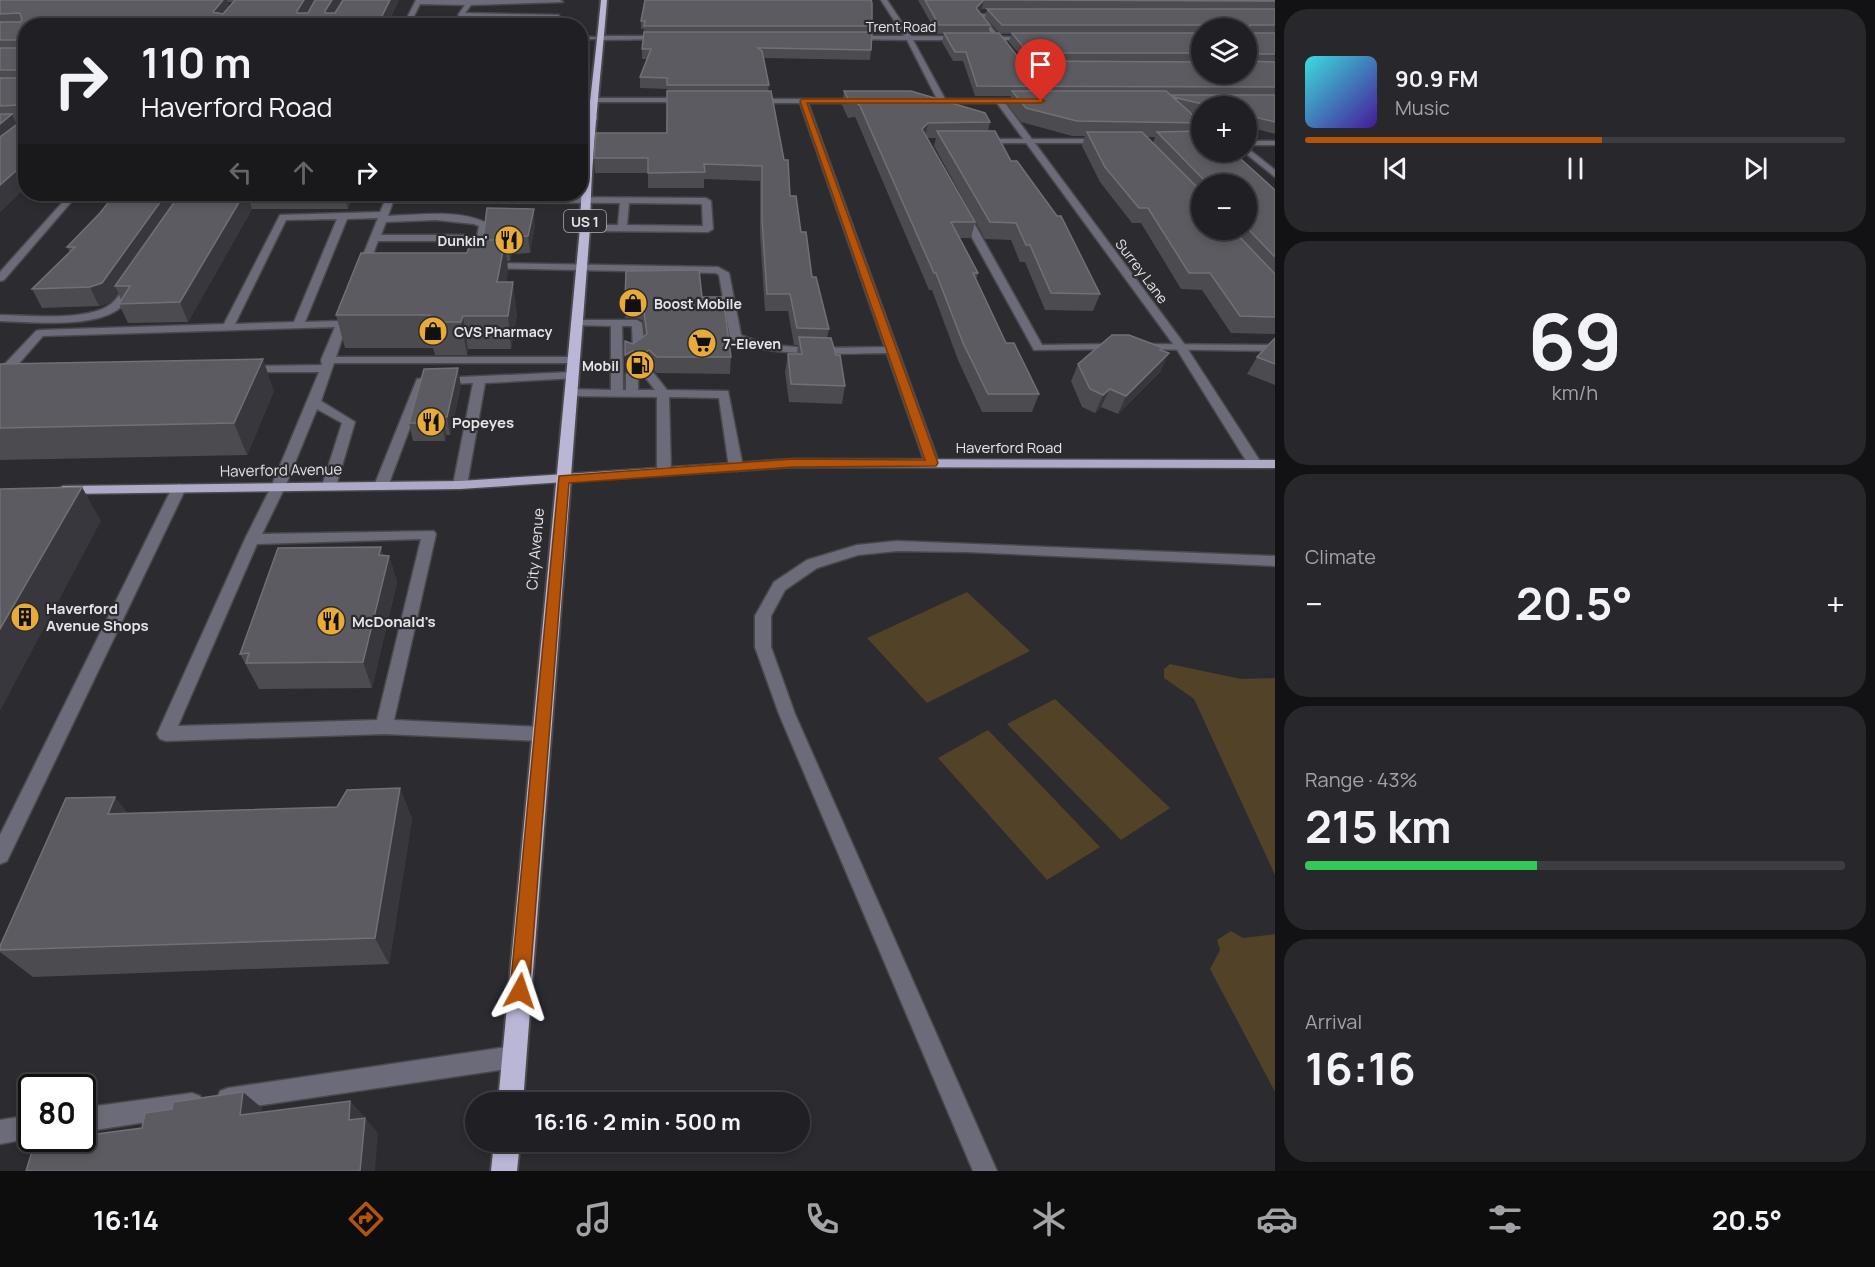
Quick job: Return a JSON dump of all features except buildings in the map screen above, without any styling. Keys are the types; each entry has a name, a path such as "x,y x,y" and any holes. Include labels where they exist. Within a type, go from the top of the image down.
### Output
{"highway":[{"name":"City Avenue","path":"588,131 594,118 604,0"},
{"name":"City Avenue","path":"511,1092 587,201"},
{"path":"504,1171 506,1152"}],"main road":[{"name":"Haverford Road","path":"563,479 793,463 1275,464"},
{"name":"Haverford Avenue","path":"48,490 460,485 563,479"}],"street":[{"path":"884,0 909,38 942,101"},
{"path":"410,18 418,1 469,3 560,1 557,16 461,15 469,3"},
{"path":"1006,46 980,15 1013,13"},
{"path":"588,38 672,38"},
{"name":"Trent Road","path":"850,38 1035,38"},
{"path":"596,100 691,100"},
{"path":"747,100 873,101"},
{"path":"803,101 932,463"},
{"path":"907,101 1044,101"},
{"name":"Surrey Lane","path":"999,101 1181,347 1255,464"},
{"path":"588,118 594,118"},
{"path":"970,141 1116,141"},
{"path":"1257,143 1275,143"},
{"path":"1257,158 1275,174"},
{"path":"585,228 682,225 708,229 706,201 681,205 588,198"},
{"path":"622,228 625,199"},
{"path":"0,278 68,201"},
{"path":"357,284 370,264 375,238 389,201"},
{"path":"959,204 1038,348 1275,348"},
{"path":"298,325 343,216"},
{"path":"228,327 283,217 462,218 484,225 470,266 718,270 724,273 735,337 744,342 754,346 892,350"},
{"path":"375,238 464,238"},
{"path":"0,318 70,318 103,314 116,306 135,278"},
{"path":"349,304 326,364 315,402 166,734 384,727 541,734"},
{"path":"577,323 637,323 639,355"},
{"path":"616,323 617,392"},
{"path":"28,372 4,372 40,333 342,324"},
{"path":"230,369 326,364 573,360"},
{"path":"632,374 632,392"},
{"path":"648,374 663,393 664,472"},
{"path":"381,486 421,382 572,376"},
{"path":"460,485 480,379"},
{"path":"571,393 724,394 736,467"},
{"path":"315,402 349,422 329,486"},
{"path":"0,855 179,488"},
{"path":"252,539 429,534 384,727"},
{"path":"985,1171 787,714 763,647 763,616 779,586 812,564 857,550 897,546 968,547 1275,561"},
{"path":"96,1118 514,1057"},
{"path":"0,1132 18,1129"}],"shaded area":[{"path":"967,592 1030,651 927,703 867,638"},
{"path":"1170,664 1241,679 1275,678 1275,875 1194,699 1164,678 1164,669"},
{"path":"1055,699 1170,808 1121,840 1007,724"},
{"path":"988,730 1100,847 1047,880 938,758"},
{"path":"1231,931 1243,938 1275,934 1275,1092 1210,969 1220,950 1217,940"}],"place":[{"name":"Dunkin'","path":"509,240"},
{"name":"Boost Mobile","path":"633,303"},
{"name":"CVS Pharmacy","path":"433,331"},
{"name":"7-Eleven","path":"702,343"},
{"name":"Mobil","path":"640,365"},
{"name":"Popeyes","path":"431,422"},
{"name":"Haverford Avenue Shops","path":"25,617"},
{"name":"McDonald's","path":"331,621"}],"route":[{"path":"520,991 563,479 793,463 932,463 803,101 1041,101"}]}
